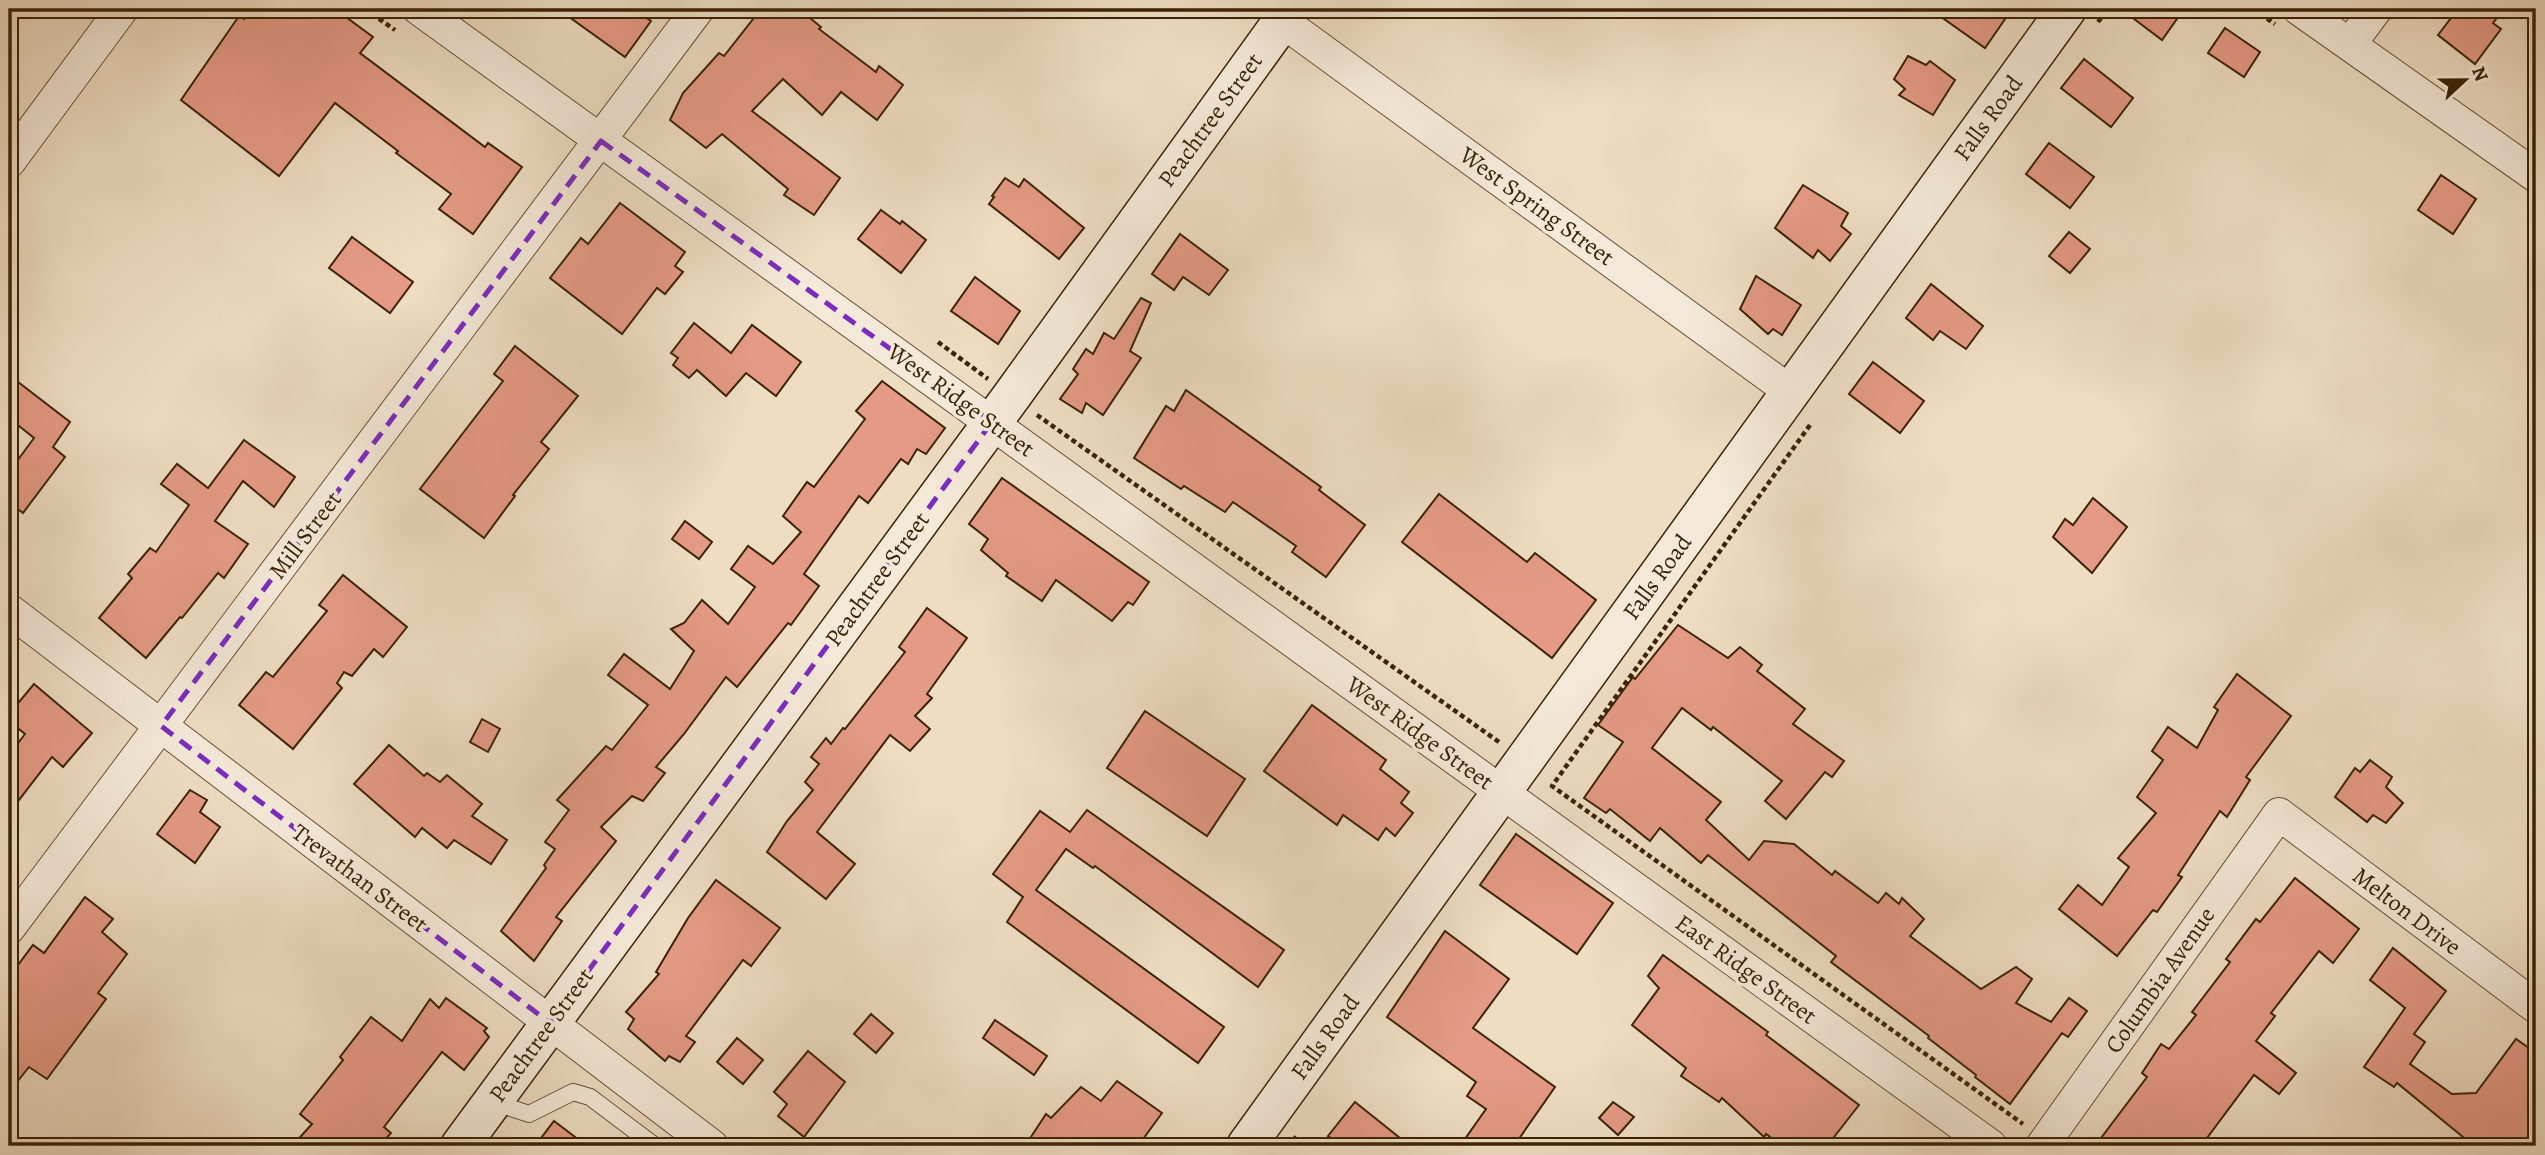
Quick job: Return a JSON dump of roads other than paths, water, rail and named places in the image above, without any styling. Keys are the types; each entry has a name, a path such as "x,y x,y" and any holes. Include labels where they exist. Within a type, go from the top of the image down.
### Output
{"main road":[{"name":"Peachtree Street","path":"460,1146 1287,15"},
{"name":"Falls Road","path":"1264,1142 1502,792 1796,414 2079,20"}],"street":[{"path":"9,162 122,9"},
{"name":"West Ridge Street","path":"419,9 601,141 1001,409 1502,792"},
{"name":"Mill Street","path":"9,928 698,9"},
{"path":"2299,9 2536,176"},
{"path":"2350,44 2376,9"},
{"name":"West Spring Street","path":"1287,15 1796,414"},
{"name":"Trevathan Street","path":"9,610 712,1146"},
{"name":"East Ridge Street","path":"1502,792 1991,1146"},
{"name":"Melton Drive","path":"2278,814 2536,1007"},
{"name":"Columbia Avenue","path":"2036,1137 2278,814"}],"lane":[{"path":"493,1102 529,1114 573,1092 590,1097 656,1146 677,1120"}]}
